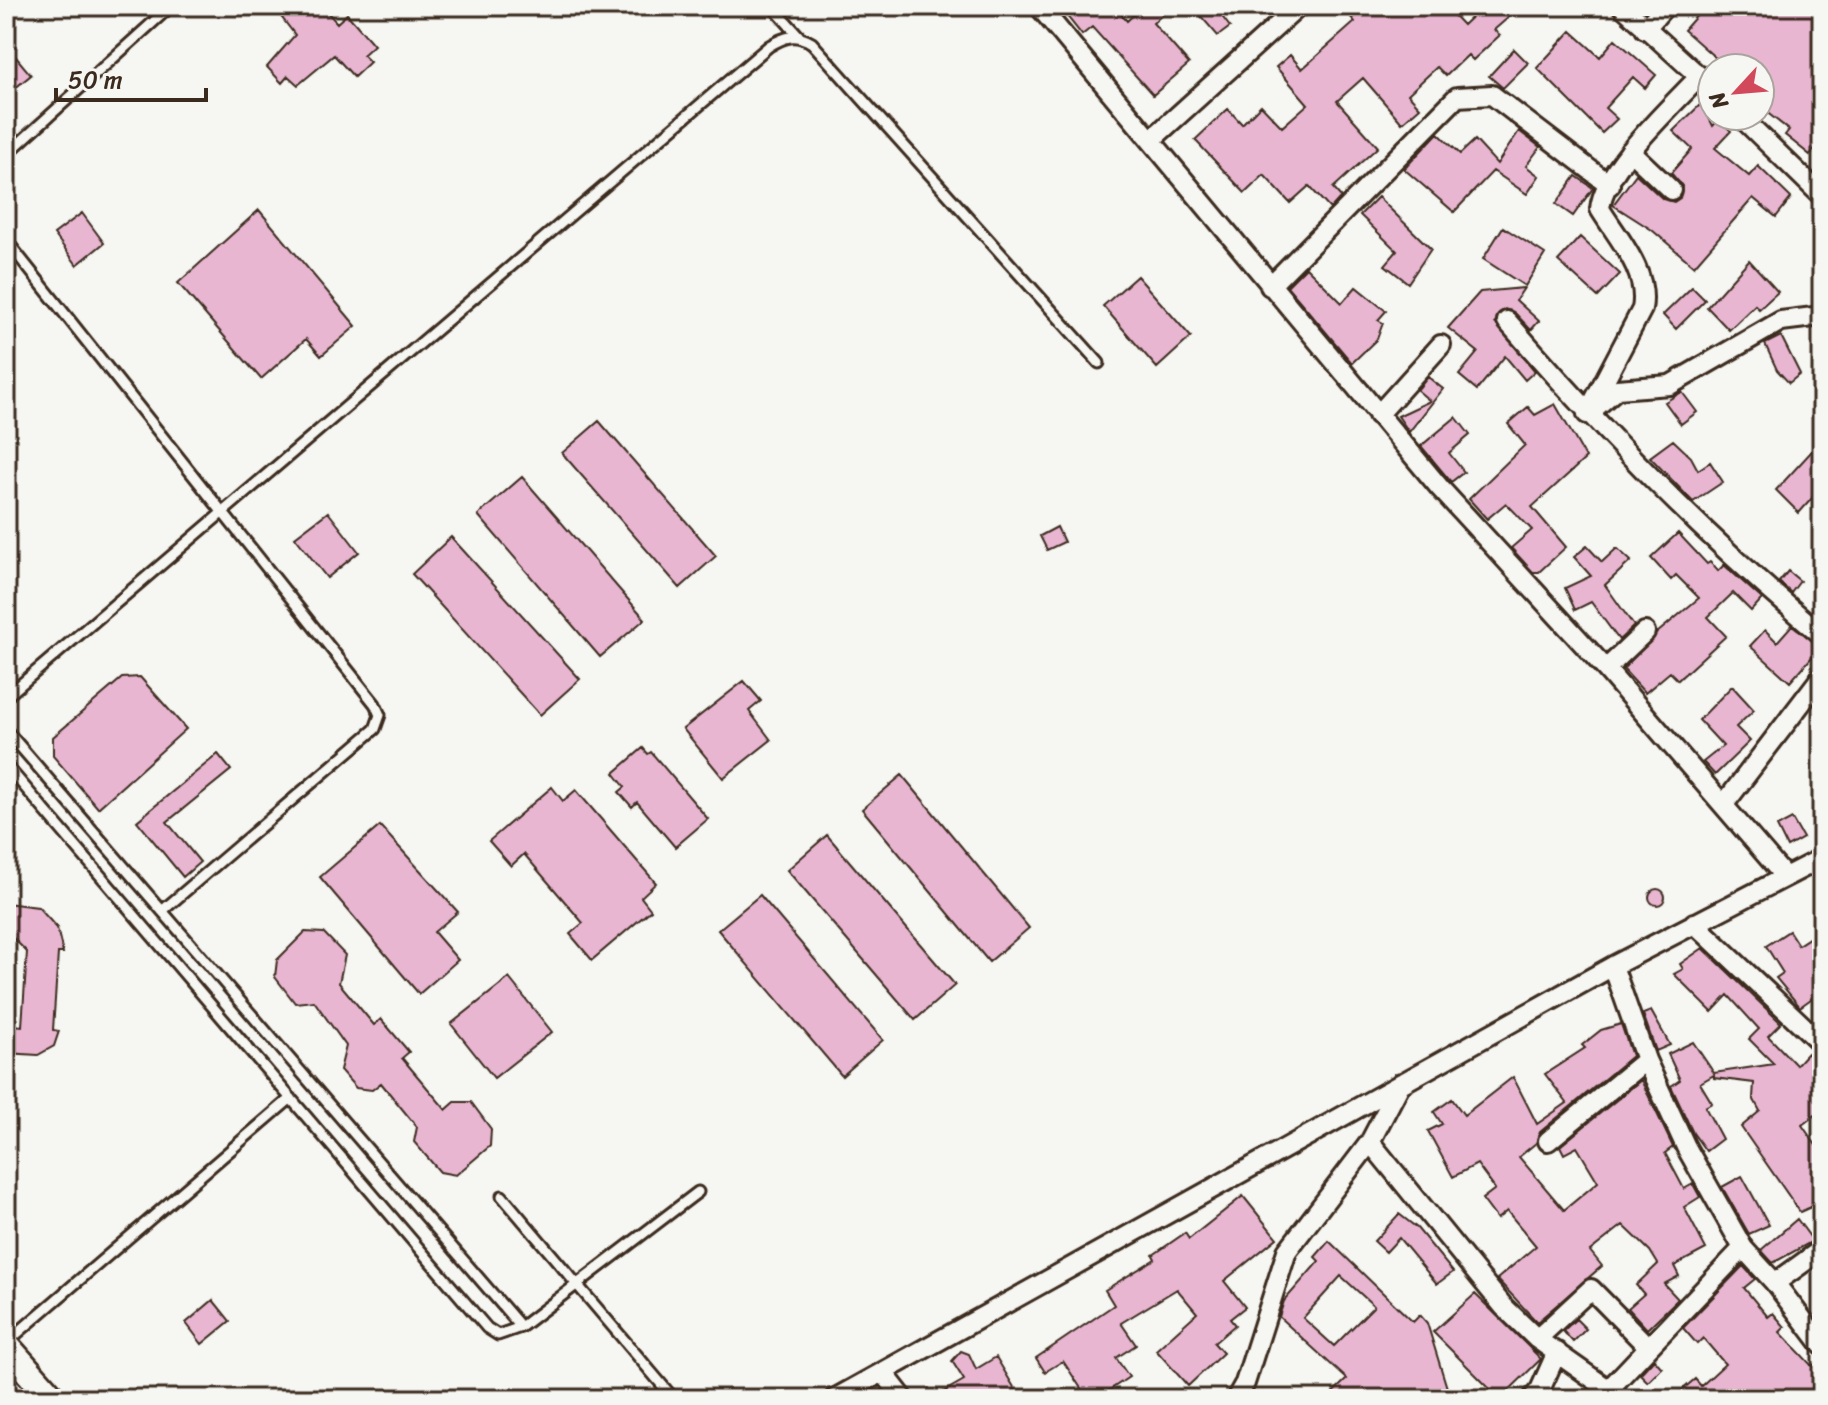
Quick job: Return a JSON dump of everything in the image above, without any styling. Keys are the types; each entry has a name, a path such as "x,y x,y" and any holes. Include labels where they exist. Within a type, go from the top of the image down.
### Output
{"street":[{"path":"1039,6 1378,415 1524,582 1725,803 1785,877"},
{"path":"1152,139 1299,6"},
{"path":"1622,6 1696,73"},
{"path":"1645,29 1665,6"},
{"path":"1587,414 1642,309 1645,296 1643,279 1600,209 1601,196 1630,151 1696,91"},
{"path":"1270,286 1457,97 1492,95 1610,185"},
{"path":"1756,132 1822,196"},
{"path":"1630,151 1671,190"},
{"path":"1587,414 1617,389 1670,385 1781,321 1822,316"},
{"path":"1507,321 1587,414 1755,579 1822,635"},
{"path":"1378,415 1441,345"},
{"path":"1606,669 1645,632"},
{"path":"1725,803 1822,676"},
{"path":"834,1399 1613,966 1822,858"},
{"path":"1694,923 1822,1044"},
{"path":"1613,966 1646,1060 1686,1147 1743,1248 1775,1283 1822,1345"},
{"path":"1548,1141 1646,1060"},
{"path":"1258,1399 1241,1391 1287,1251 1370,1142 1401,1083"},
{"path":"1370,1142 1504,1307 1537,1339 1616,1394 1648,1347 1743,1248"},
{"path":"1775,1283 1822,1249"},
{"path":"1537,1339 1591,1289 1648,1347"},
{"path":"6,1345 53,1399"},
{"path":"1532,1399 1540,1390 1557,1352"},
{"path":"883,1372 904,1399"}],"lane":[{"path":"6,155 171,6"},
{"path":"772,6 799,36 812,43 1099,363"},
{"path":"6,697 769,46 785,36 799,36"},
{"path":"6,240 375,704 380,715 375,729 162,911"},
{"path":"6,730 521,1327"},
{"path":"6,765 487,1328 498,1335 521,1327 698,1192"},
{"path":"6,1345 291,1098"},
{"path":"502,1196 674,1399"}],"building":[{"path":"273,6 322,6 337,23 347,14 374,45 363,55 370,62 354,77 334,55 298,85 288,76 282,83 267,67 295,35"},
{"path":"1059,6 1114,6 1127,21 1143,6 1172,6 1153,23 1189,64 1153,95 1092,27 1082,35"},
{"path":"1192,6 1214,6 1230,27 1218,36"},
{"path":"1342,6 1445,6 1463,25 1483,6 1499,6 1509,17 1494,30 1500,35 1473,60 1468,55 1446,76 1437,67 1408,94 1420,107 1402,123 1363,78 1337,101 1378,147 1333,188 1341,197 1330,209 1309,186 1290,203 1264,175 1245,193 1195,140 1228,109 1242,124 1261,105 1282,127 1308,104 1276,67 1290,55 1302,69 1355,22"},
{"path":"1705,6 1813,6 1822,13 1822,139 1810,155 1785,135 1789,130 1776,120 1776,52 1709,52 1684,30"},
{"path":"1571,31 1600,57 1615,39 1656,75 1645,88 1633,77 1605,108 1617,119 1602,133 1537,68"},
{"path":"6,45 31,75 14,89 6,80"},
{"path":"1514,49 1528,63 1503,88 1489,76"},
{"path":"1696,109 1696,132 1730,132 1715,148 1749,176 1758,166 1791,198 1776,217 1753,198 1694,266 1652,230 1613,205 1636,174 1663,199 1674,202 1680,198 1682,186 1671,173 1692,149 1673,131"},
{"path":"1519,131 1540,147 1526,166 1539,176 1527,194 1493,171 1454,212 1404,169 1438,133 1460,154 1475,140 1497,164"},
{"path":"1576,176 1593,188 1573,216 1556,204"},
{"path":"1378,197 1431,249 1408,283 1385,265 1397,251 1360,215"},
{"path":"259,210 356,326 321,356 306,339 261,379 178,283"},
{"path":"82,213 104,243 77,265 54,234"},
{"path":"1503,227 1545,254 1525,286 1483,259"},
{"path":"1580,237 1620,274 1598,297 1558,261"},
{"path":"1749,260 1778,292 1759,309 1755,305 1729,330 1707,307"},
{"path":"1306,267 1342,303 1356,287 1386,311 1378,320 1383,323 1377,339 1352,363 1287,286"},
{"path":"1137,276 1191,337 1157,368 1103,306"},
{"path":"1692,287 1705,300 1676,329 1663,315"},
{"path":"1524,288 1516,300 1539,321 1531,330 1515,313 1505,309 1499,313 1495,323 1535,371 1525,380 1505,356 1477,390 1459,375 1478,352 1448,328 1480,292"},
{"path":"1781,336 1800,374 1789,383 1777,370 1765,344"},
{"path":"1428,377 1443,389 1409,432 1398,416 1430,401 1417,390"},
{"path":"1682,392 1697,412 1681,424 1665,402"},
{"path":"1555,404 1586,458 1532,507 1566,547 1539,572 1533,572 1511,548 1532,530 1506,503 1487,519 1469,499 1525,445 1508,424 1528,407 1535,415"},
{"path":"1456,417 1470,435 1449,453 1464,472 1451,482 1421,446"},
{"path":"599,421 716,556 680,588 562,453"},
{"path":"1673,440 1691,457 1698,470 1710,462 1723,482 1693,502 1650,457"},
{"path":"1822,440 1822,487 1799,513 1776,490"},
{"path":"522,477 645,619 600,657 478,515"},
{"path":"328,512 359,552 327,578 295,537"},
{"path":"1057,527 1064,542 1047,550 1040,536"},
{"path":"1678,533 1707,564 1710,562 1718,571 1724,565 1762,599 1751,611 1733,593 1708,617 1726,636 1678,680 1670,672 1645,693 1623,669 1657,633 1699,598 1676,575 1671,580 1651,558"},
{"path":"451,537 580,679 540,715 412,574"},
{"path":"1587,546 1602,562 1617,548 1631,561 1605,585 1634,626 1619,640 1591,602 1575,610 1565,588 1591,576 1574,557"},
{"path":"1788,571 1800,581 1791,593 1779,582"},
{"path":"1792,625 1821,647 1790,682 1750,646 1765,630 1777,642"},
{"path":"140,677 186,729 98,808 53,756 53,737 122,678"},
{"path":"744,681 761,701 749,711 771,740 723,778 683,729"},
{"path":"1732,686 1754,710 1736,727 1750,741 1715,775 1703,762 1723,746 1699,720"},
{"path":"643,748 648,754 651,752 708,819 675,847 637,802 632,807 619,792 625,787 614,773"},
{"path":"218,754 231,770 167,822 200,862 183,877 137,821"},
{"path":"902,775 1029,928 989,962 862,809"},
{"path":"552,787 563,801 576,790 656,883 641,897 651,910 592,960 570,934 583,923 524,854 511,866 489,841"},
{"path":"1792,819 1803,838 1787,847 1777,827"},
{"path":"380,826 458,912 434,932 458,960 419,994 320,877"},
{"path":"827,835 955,985 915,1020 787,870"},
{"path":"1654,889 1660,889 1665,897 1663,903 1654,905 1649,900 1649,894"},
{"path":"760,895 883,1040 842,1076 718,930"},
{"path":"6,903 38,907 57,928 63,953 58,953 53,1030 59,1031 54,1046 38,1055 6,1053 6,1024 22,1026 27,952 6,931"},
{"path":"1789,931 1798,945 1815,934 1822,945 1822,991 1800,1007 1776,978 1783,973 1766,946"},
{"path":"305,932 324,933 345,955 339,983 374,1025 381,1019 409,1052 402,1058 446,1110 455,1102 471,1102 491,1129 490,1146 456,1175 440,1172 414,1142 417,1127 381,1083 372,1090 356,1088 340,1070 346,1046 314,1001 295,1003 275,977 277,960"},
{"path":"1703,948 1781,1023 1768,1036 1796,1065 1807,1053 1822,1068 1822,1110 1802,1125 1822,1154 1822,1202 1800,1212 1741,1127 1760,1111 1753,1098 1754,1083 1714,1078 1714,1075 1700,1083 1712,1103 1705,1107 1722,1139 1706,1151 1693,1133 1671,1086 1680,1080 1668,1054 1693,1042 1714,1073 1774,1064 1749,1039 1759,1029 1728,995 1712,1012 1674,974 1683,969 1680,964"},
{"path":"509,978 552,1032 494,1078 451,1024"},
{"path":"1651,1011 1670,1045 1656,1051 1643,1014"},
{"path":"1621,1024 1632,1056 1540,1132 1536,1143 1519,1157 1564,1210 1598,1182 1577,1147 1564,1154 1560,1146 1641,1080 1673,1147 1665,1153 1684,1189 1693,1184 1700,1197 1684,1207 1706,1249 1674,1266 1679,1276 1664,1284 1678,1299 1647,1329 1628,1308 1644,1294 1636,1285 1658,1264 1650,1251 1623,1225 1590,1251 1602,1266 1537,1322 1497,1279 1536,1246 1507,1211 1497,1219 1482,1199 1495,1189 1477,1164 1453,1177 1428,1131 1442,1124 1434,1112 1452,1099 1464,1115 1513,1077 1537,1124 1567,1103 1545,1074 1585,1048 1582,1045 1601,1030"},
{"path":"1742,1176 1769,1225 1749,1234 1722,1187"},
{"path":"1243,1196 1277,1238 1224,1281 1245,1307 1230,1319 1235,1325 1214,1343 1223,1353 1188,1386 1156,1350 1197,1313 1177,1289 1121,1323 1136,1345 1116,1358 1129,1377 1096,1399 1088,1399 1063,1361 1045,1372 1036,1358 1114,1305 1105,1290 1155,1259 1153,1255 1185,1233 1189,1239"},
{"path":"1399,1214 1417,1228 1453,1272 1437,1284 1399,1238 1386,1252 1374,1241"},
{"path":"1797,1219 1813,1241 1773,1263 1761,1250"},
{"path":"1329,1241 1413,1322 1420,1315 1427,1323 1447,1388 1436,1399 1326,1399 1347,1379 1279,1317 1284,1301 1319,1261 1315,1257","holes":["1341,1276 1374,1306 1334,1346 1303,1318"]},
{"path":"1743,1266 1755,1279 1744,1288 1768,1317 1773,1313 1785,1327 1780,1332 1812,1366 1822,1358 1822,1399 1686,1399 1682,1390 1695,1379 1701,1386 1725,1364 1703,1338 1697,1344 1683,1328"},
{"path":"1475,1294 1541,1359 1500,1399 1433,1332"},
{"path":"213,1300 230,1321 202,1344 186,1323"},
{"path":"1576,1319 1586,1329 1573,1342 1563,1331"},
{"path":"961,1351 969,1354 976,1369 996,1357 1021,1399 931,1399 964,1380 952,1361"},
{"path":"1654,1359 1662,1368 1648,1382 1640,1374"}]}
